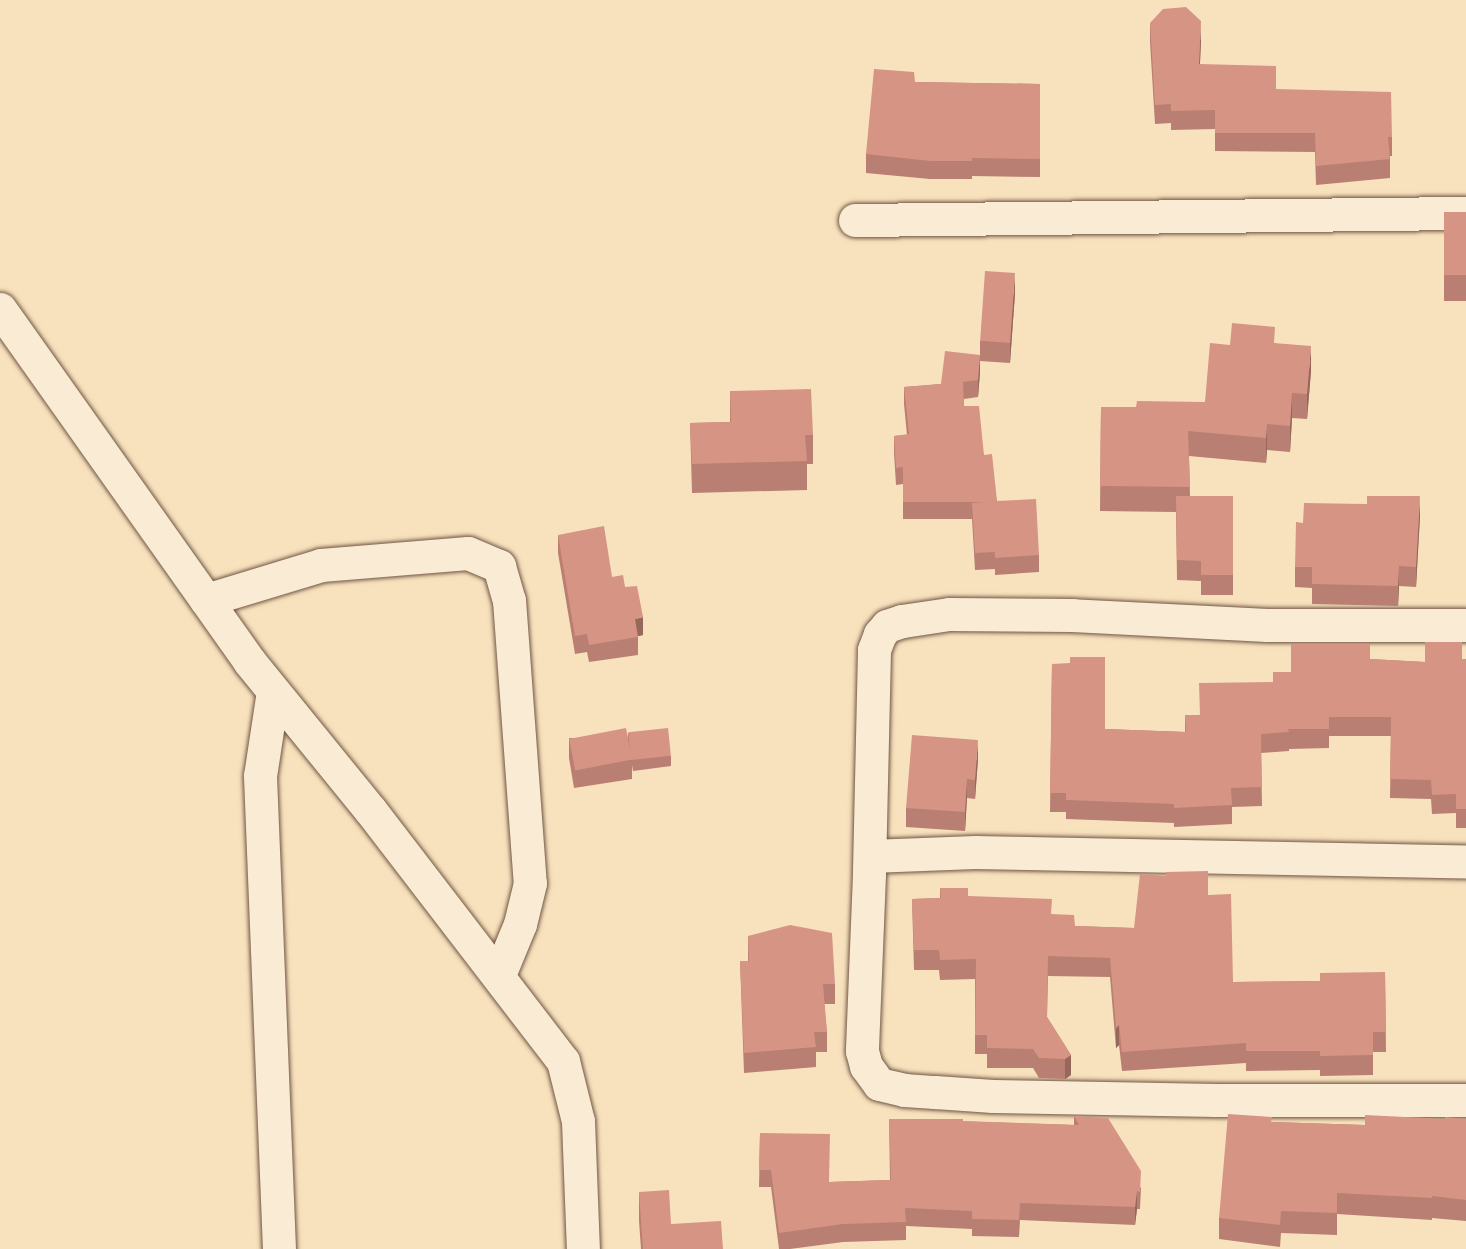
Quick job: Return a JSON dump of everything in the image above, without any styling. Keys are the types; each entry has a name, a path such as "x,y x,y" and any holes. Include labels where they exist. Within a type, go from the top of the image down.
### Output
{"street":[{"path":"855,220 1466,213"},
{"path":"0,309 273,691 371,811 563,1060 578,1121 583,1249"},
{"path":"206,600 321,565 468,553 499,566 509,600 530,883 520,924 498,975"},
{"path":"1466,625 1267,625 1072,615 949,615 902,621 888,626 880,634 873,650 870,856 862,1051 866,1066 879,1084 904,1090 993,1096 1216,1100 1466,1100"},
{"path":"273,691 260,776 279,1249"},
{"path":"870,856 975,852 1466,861"}],"building":[{"path":"1186,7 1201,21 1199,64 1276,66 1276,89 1391,92 1392,137 1388,137 1390,159 1316,166 1315,133 1215,133 1215,110 1171,111 1171,104 1155,105 1150,23 1163,9"},
{"path":"874,69 914,72 915,82 1040,84 1040,159 972,158 972,161 930,161 866,154"},
{"path":"1444,212 1466,212 1466,275 1444,275"},
{"path":"985,271 1015,273 1010,343 980,341"},
{"path":"1232,323 1275,327 1274,343 1311,346 1307,394 1292,393 1290,426 1267,424 1266,438 1188,431 1190,487 1100,486 1101,407 1136,407 1137,401 1205,402 1210,343 1230,345"},
{"path":"945,351 980,355 978,380 963,382 964,406 979,406 984,455 992,454 997,501 1036,499 1039,555 995,558 995,552 975,553 972,503 984,502 903,502 903,467 896,468 894,436 909,434 904,387 941,384"},
{"path":"811,389 813,435 805,435 807,461 692,464 690,423 731,422 730,391"},
{"path":"1176,496 1233,496 1233,575 1201,575 1201,561 1177,560"},
{"path":"1367,496 1420,496 1416,567 1399,566 1398,586 1312,584 1312,567 1295,567 1296,522 1303,523 1304,503 1367,504"},
{"path":"604,526 612,577 623,575 625,587 637,586 643,617 635,619 638,637 589,645 587,634 575,636 558,535"},
{"path":"1425,642 1462,642 1462,659 1466,659 1466,809 1456,809 1456,794 1432,795 1431,780 1390,779 1391,717 1329,717 1329,729 1288,729 1289,732 1261,734 1262,787 1231,788 1232,805 1174,808 1174,804 1066,800 1066,793 1050,793 1052,664 1070,663 1070,657 1105,657 1105,729 1186,732 1185,715 1200,715 1199,683 1273,682 1273,672 1291,672 1291,644 1370,644 1370,659 1425,662"},
{"path":"626,728 632,759 575,770 569,739"},
{"path":"668,728 671,756 631,760 628,732"},
{"path":"912,735 978,740 975,780 967,779 965,812 906,808"},
{"path":"1208,871 1208,895 1231,894 1233,982 1320,981 1320,973 1385,972 1386,1032 1373,1032 1373,1055 1320,1056 1320,1051 1246,1051 1246,1043 1122,1052 1119,1025 1116,1028 1110,958 1048,956 1047,1017 1071,1055 1065,1059 1039,1058 1033,1049 987,1048 987,1035 975,1035 976,959 940,960 939,950 914,950 912,899 941,898 940,888 968,888 968,896 1052,899 1051,914 1074,915 1075,926 1134,928 1140,874 1166,876 1166,872"},
{"path":"790,925 832,933 835,984 823,984 827,1032 814,1032 816,1047 744,1053 740,961 749,961 748,936"},
{"path":"1228,1114 1272,1117 1271,1122 1365,1125 1365,1115 1466,1119 1466,1200 1432,1196 1432,1198 1337,1193 1337,1213 1281,1211 1280,1225 1219,1218"},
{"path":"1074,1116 1108,1118 1141,1171 1140,1192 1137,1191 1135,1207 1020,1203 1019,1220 972,1219 972,1211 905,1208 906,1222 843,1224 779,1233 771,1170 759,1170 760,1133 830,1134 829,1182 891,1180 889,1119 963,1119 963,1121 1079,1125"},
{"path":"669,1190 671,1224 721,1221 723,1249 643,1249 639,1192"}]}
